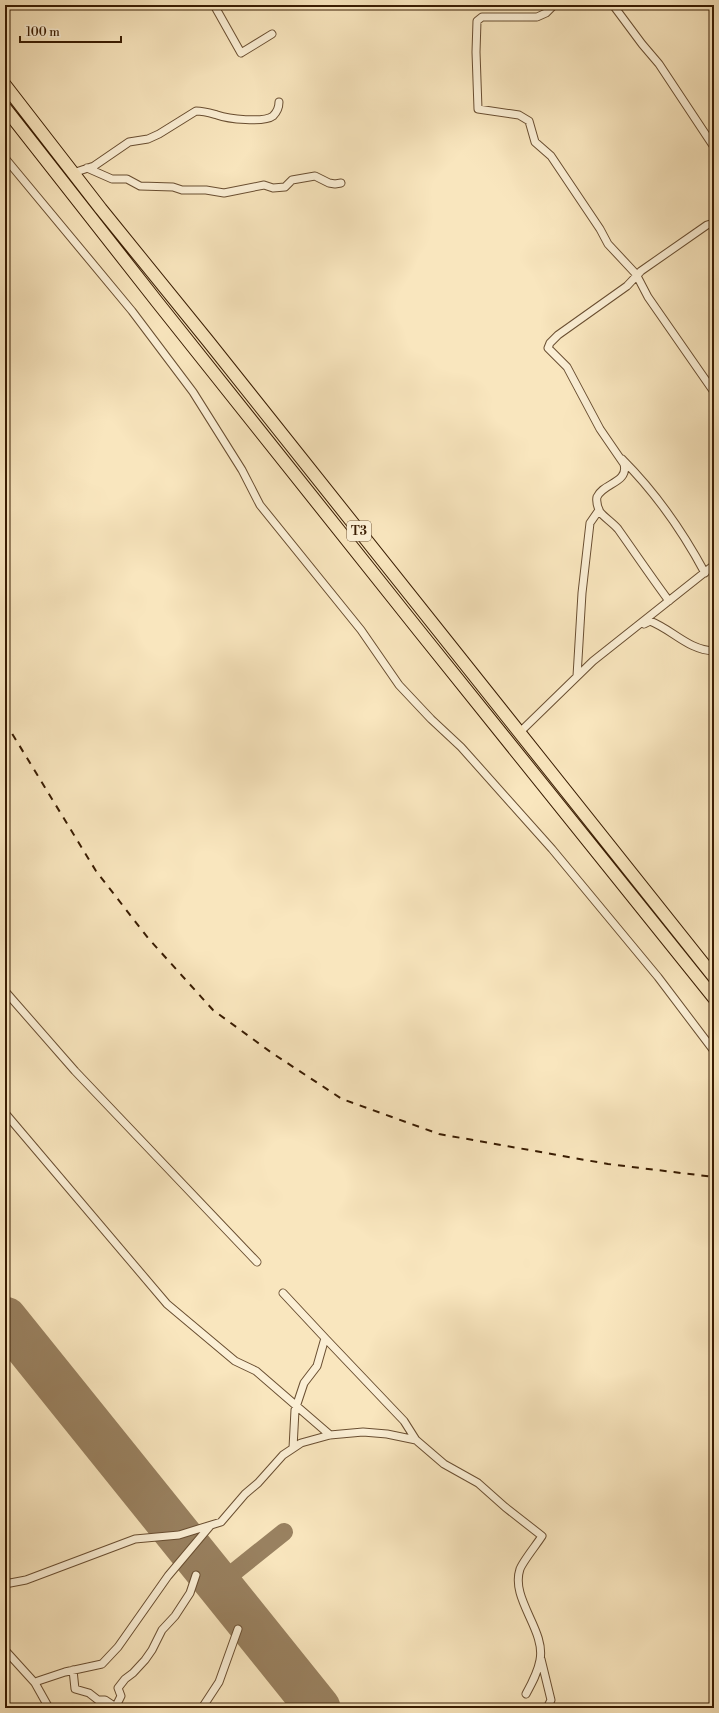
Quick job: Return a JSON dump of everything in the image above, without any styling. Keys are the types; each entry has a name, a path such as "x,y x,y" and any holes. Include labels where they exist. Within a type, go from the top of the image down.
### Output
{"highway":[{"name":"T3","path":"5,85 73,173 714,977"},
{"name":"T3","path":"5,108 158,304 714,998"}],"street":[{"path":"214,5 241,53 272,34"},
{"path":"554,5 546,13 537,17 482,17 477,21 476,52 478,109 519,115 529,121 535,142 551,156 600,229 608,244 637,275 648,297 714,392"},
{"path":"613,5 637,39 659,64 714,146"},
{"path":"73,173 94,166 129,142 148,139 159,134 196,111 202,110 223,116 268,119 274,115 278,108 279,102"},
{"path":"5,158 132,311 188,385 242,470 260,505 361,630 399,685 431,720 461,747 552,849 658,977 714,1051"},
{"path":"87,168 112,179 127,179 140,186 173,187 182,190 206,190 224,193 264,185 273,188 284,187 292,180 315,176 329,183 341,183"},
{"path":"669,601 618,530 599,510 597,502 598,496 601,492 622,477 624,473 624,464 600,429 567,367 548,348 550,342 558,335 627,286 641,270 689,237 714,222"},
{"path":"618,454 642,479 682,533 705,572"},
{"path":"578,676 582,594 590,523 599,510"},
{"path":"520,733 593,661 714,565"},
{"path":"633,629 650,621 659,624 688,645 703,650 714,651"},
{"path":"5,991 75,1071 257,1262"},
{"path":"5,1113 167,1304 235,1361 256,1371 330,1435"},
{"path":"283,1293 404,1421 416,1440 444,1464 478,1483 505,1507 542,1536 520,1568 519,1586 527,1613 540,1639 541,1659 551,1700 547,1708"},
{"path":"292,1448 296,1406 304,1383 317,1366 325,1338"},
{"path":"5,1584 26,1580 135,1539 179,1535 220,1522 245,1494 258,1483 283,1454 301,1443 330,1435 363,1432 387,1434 416,1440"},
{"path":"35,1683 38,1680 73,1670 102,1664 118,1647 168,1576 210,1526"},
{"path":"73,1670 75,1690 89,1693 98,1700 105,1700 116,1708 121,1696 118,1688 125,1679 134,1673 152,1650 162,1630 175,1616 190,1593 196,1575"},
{"path":"202,1708 219,1682 238,1629"},
{"path":"5,1650 35,1683 49,1708"},
{"path":"526,1694 534,1679 541,1659"}],"taxiway":[{"path":"219,1584 284,1532"}],"runway":[{"path":"5,1319 318,1708"}],"railway":[{"path":"5,722 96,871 148,938 213,1010 272,1053 342,1099 439,1134 608,1164 714,1177"}]}
